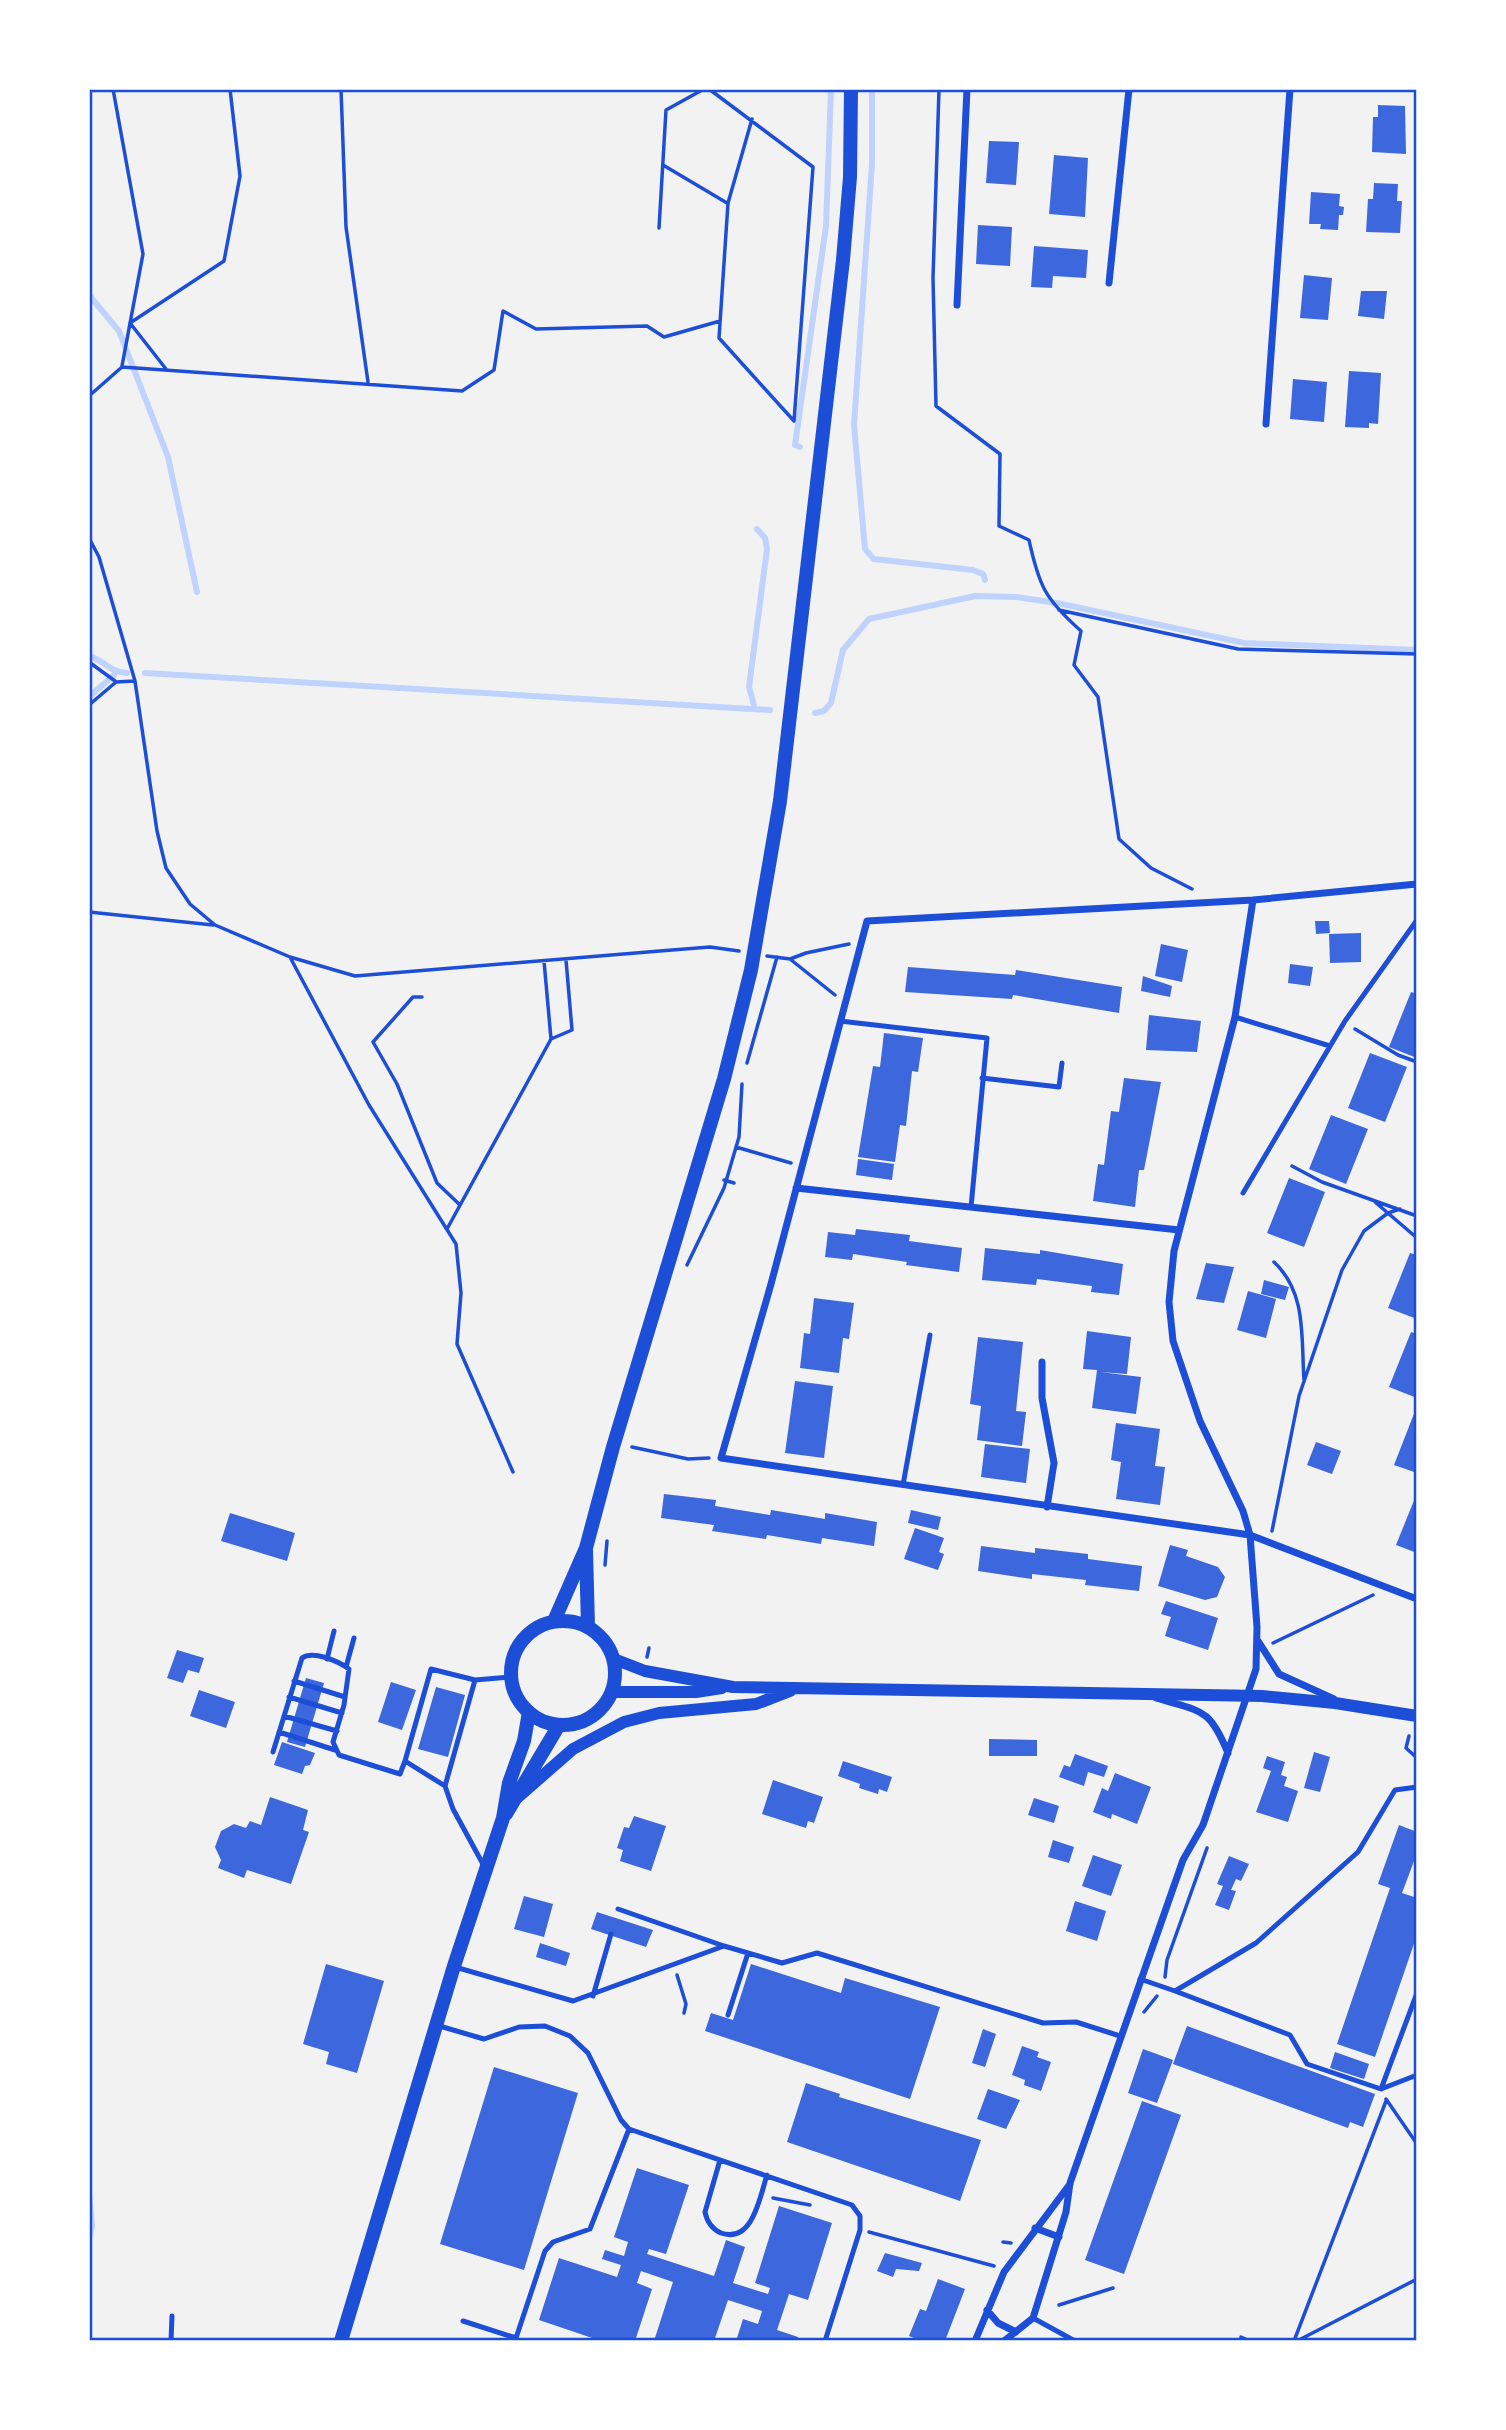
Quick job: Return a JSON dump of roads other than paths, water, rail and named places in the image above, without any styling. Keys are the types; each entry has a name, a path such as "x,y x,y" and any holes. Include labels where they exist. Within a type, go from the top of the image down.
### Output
{"main road":[{"path":"554,1621 586,1548 607,1467 734,1043 767,885 843,260 850,177 851,89"},
{"path":"586,1548 588,1627"},
{"path":"554,1621 572,1621 588,1627 606,1642 614,1659 615,1679 612,1692 606,1703 591,1717 579,1723 559,1725 540,1719 529,1712 517,1696 511,1677 513,1658 522,1641 536,1628 554,1621"},
{"path":"341,2341 454,1966 503,1818 509,1783 524,1741 529,1712"},
{"path":"503,1818 542,1748 559,1725"}],"street":[{"path":"957,305 967,89"},
{"path":"1109,283 1129,89"},
{"path":"1266,424 1290,89"},
{"path":"1417,884 1219,903 867,921 721,1458 1250,1535 1417,1599"},
{"path":"1004,2341 1033,2318 1059,2238 1070,2183 1120,2036 1183,1860 1203,1825 1256,1669 1258,1640 1250,1535 1243,1511 1200,1421 1173,1341 1169,1302 1179,1230 1235,1017 1253,900"},
{"path":"796,1188 1179,1230"},
{"path":"1042,1362 1042,1398 1054,1463 1047,1507"},
{"path":"1258,1640 1279,1674 1346,1704"},
{"path":"614,1659 645,1671 733,1687"},
{"path":"612,1692 696,1692 733,1687 1248,1695 1346,1704 1417,1716"},
{"path":"516,1798 573,1749 624,1722 659,1713 756,1704 798,1688"},
{"path":"1139,1693 1207,1715 1216,1725 1228,1753"},
{"path":"975,2341 1004,2272 1070,2183"},
{"path":"1035,2228 1059,2238"},
{"path":"987,2310 998,2323 1016,2332"}],"lane":[{"path":"1243,1193 1345,1021 1417,920"},
{"path":"1235,1017 1330,1046"},
{"path":"840,1021 987,1038 971,1207"},
{"path":"982,1078 1059,1087 1062,1063"},
{"path":"902,1485 930,1335"},
{"path":"327,1659 334,1631"},
{"path":"346,1667 354,1638"},
{"path":"273,1752 302,1658 306,1655 327,1659 349,1669 335,1750"},
{"path":"279,1732 400,1774 430,1669 475,1680 511,1677"},
{"path":"475,1680 445,1786 453,1809 485,1869"},
{"path":"295,1681 345,1697"},
{"path":"289,1697 342,1713"},
{"path":"284,1716 337,1731"},
{"path":"405,1761 445,1786"},
{"path":"1175,1991 1256,1943 1358,1852 1395,1790 1417,1787"},
{"path":"618,1909 782,1963 822,1954 1043,2023 1076,2022 1120,2036"},
{"path":"593,1996 611,1934"},
{"path":"454,1966 560,2000 573,2001 593,1996 724,1946"},
{"path":"728,2015 748,1953"},
{"path":"1140,1979 1290,2035 1307,2064 1381,2089 1417,2075"},
{"path":"1381,2089 1417,1993"},
{"path":"436,2025 484,2039 532,2025 545,2026 570,2036 588,2053 621,2120 629,2130 848,2202 860,2216 860,2230 825,2341"},
{"path":"516,2338 545,2251 554,2242 590,2229 629,2130"},
{"path":"720,2160 705,2212 713,2230 735,2234 749,2225 767,2175"},
{"path":"170,2341 172,2316"},
{"path":"1033,2318 1076,2341"},
{"path":"463,2321 524,2341"}],"waterway":[{"path":"800,447 795,445 826,226 831,89"},
{"path":"872,89 872,164 854,425 865,549 874,559 973,570 983,574 985,580"},
{"path":"89,295 119,331 168,457 197,592"},
{"path":"755,709 749,687 767,549 765,538 757,529"},
{"path":"815,713 824,711 831,703 843,650 869,619 975,596 1016,597 1057,603 1244,643 1417,650"},
{"path":"89,656 116,671 127,673"},
{"path":"145,673 770,710"},
{"path":"89,697 114,675"},
{"path":"89,2193 92,2226 89,2239"}]}
